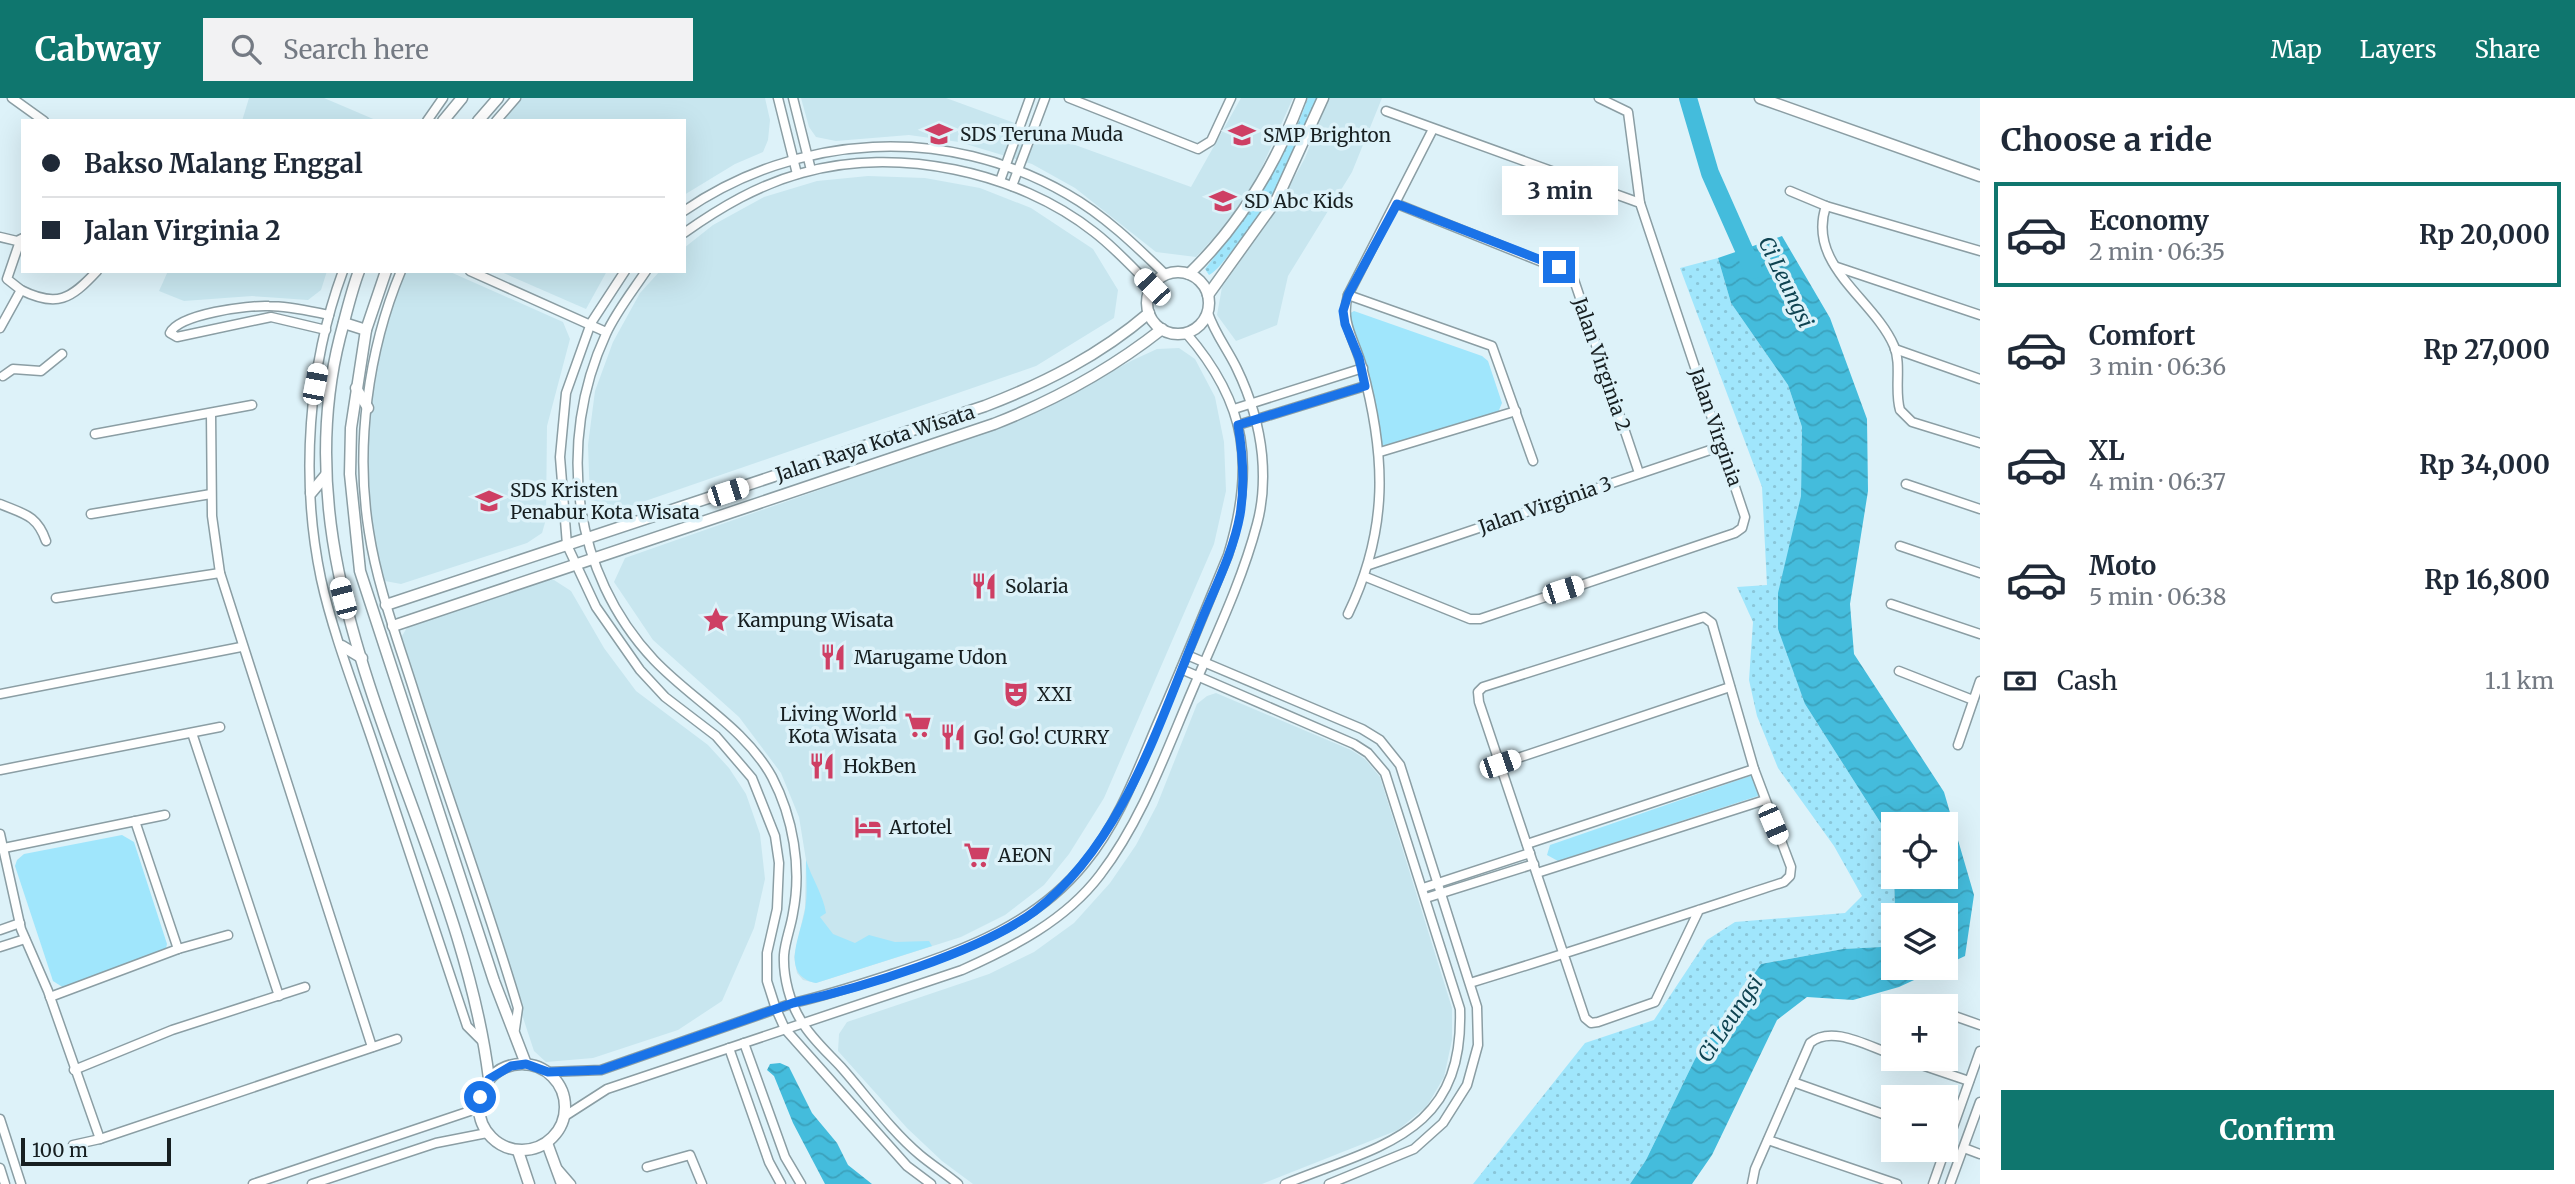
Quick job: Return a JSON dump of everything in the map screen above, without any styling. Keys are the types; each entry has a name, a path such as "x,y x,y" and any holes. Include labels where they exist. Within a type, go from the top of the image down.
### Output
{"street":[{"path":"12,98 41,119"},
{"path":"428,119 443,98"},
{"path":"445,119 462,98"},
{"path":"480,119 498,98"},
{"path":"498,119 516,98"},
{"path":"778,98 797,174"},
{"path":"793,98 811,170"},
{"path":"1000,181 1030,98"},
{"path":"1012,186 1045,98"},
{"path":"1069,98 1198,149 1211,141 1231,98"},
{"path":"1189,274 1214,250 1259,188 1301,98"},
{"path":"1208,295 1277,198 1323,98"},
{"name":"Jalan Virginia","path":"1366,577 1475,619 1735,533 1742,528 1745,517 1640,203 1628,112 1599,98"},
{"path":"1763,99 1980,176"},
{"path":"1386,111 1640,203"},
{"path":"1348,614 1369,565 1379,505 1380,452 1363,368 1345,324 1343,311 1348,295 1397,204 1433,129"},
{"path":"686,210 727,183 806,154 855,148 940,149 1007,165 1068,194 1101,216 1166,275"},
{"path":"686,232 744,195 797,174 811,170 904,164 972,173 1000,181 1064,211 1093,231 1152,287"},
{"path":"1790,191 1826,206 1980,251"},
{"name":"Jalan Virginia 2","path":"1397,204 1572,274 1639,473"},
{"path":"1826,206 1822,233 1835,267 1888,335 1895,349 1898,404 1904,415 1912,422 1980,443"},
{"path":"0,237 21,240 7,279 20,290 35,297 57,300 76,293 95,273"},
{"path":"1835,267 1980,315"},
{"path":"342,273 329,315 314,397 311,493 321,579 467,1026 484,1043"},
{"path":"358,273 330,387 326,424 326,475 337,577 475,1001 489,1079 479,1108 487,1133 503,1147 518,1151 547,1143 561,1128 565,1116 563,1092 548,1072"},
{"path":"385,273 366,330 356,388 350,474 360,571 489,968 515,1029 526,1064"},
{"path":"400,273 383,324 368,408 365,474 367,510 386,605 518,1008 515,1029"},
{"path":"475,273 607,332"},
{"path":"624,273 591,323 566,393 560,457 567,545 596,607 640,670 665,696 716,736 733,753 752,778 765,806 775,836 779,863 777,909 767,953 767,981 785,1029 907,1166 931,1184"},
{"path":"645,273 607,332 583,397 577,434 577,483 587,539 600,579 628,632 677,684 742,737 771,776 792,832 796,862 794,912 784,954 785,976 802,1023 918,1154 958,1184"},
{"path":"489,1079 511,1066 526,1064 548,1072 601,1070 750,1021 793,1003 825,996 956,952 1003,931 1035,911 1085,863 1118,814 1228,555 1239,518 1243,455 1234,410 1220,374 1186,333 1162,329 1149,313 1148,295 1152,287 1166,275 1189,274 1205,286 1208,313 1215,335 1236,367 1256,420 1262,466 1258,521 1245,562 1205,662 1134,823 1099,876 1074,902 1012,947 962,970 607,1089 565,1116"},
{"path":"0,328 20,290"},
{"path":"1348,295 1492,346 1533,461"},
{"path":"326,330 271,317 177,337 170,333 177,324 203,316 259,306 290,307 329,315"},
{"name":"Jalan Raya Kota Wisata","path":"386,605 1039,385 1121,337 1149,313"},
{"path":"1186,333 1203,322 1208,313"},
{"path":"344,323 366,330"},
{"name":"Jalan Raya Kota Wisata","path":"574,564 1046,404 1099,374 1162,329"},
{"path":"1895,349 1980,379"},
{"path":"1,378 13,369 41,371 62,354"},
{"path":"1234,410 1363,368"},
{"path":"1238,425 1365,386"},
{"path":"356,388 368,408"},
{"path":"95,434 252,405"},
{"path":"1380,452 1516,411"},
{"path":"211,413 211,494 220,573 241,647 372,1047"},
{"path":"894,436 901,455"},
{"name":"Jalan Virginia 3","path":"1369,565 1722,446"},
{"path":"311,493 326,475"},
{"path":"1906,484 1980,509"},
{"path":"91,514 211,494"},
{"path":"0,505 33,518 40,524 46,541"},
{"path":"1900,546 1980,573"},
{"path":"393,626 574,564"},
{"path":"56,598 220,573"},
{"path":"1891,604 1980,634"},
{"path":"1470,983 1564,954 1784,882 1790,876 1791,867 1754,769 1712,623 1704,617 1496,683 1478,692 1500,764 1564,954 1585,1018 1591,1023 1655,1002 1699,910"},
{"path":"342,646 362,658"},
{"path":"0,694 241,647"},
{"path":"1187,655 1362,729 1380,740 1400,765 1477,1007 1478,1045 1467,1085 1443,1123 1414,1149 1329,1184"},
{"path":"1181,669 1368,753 1385,773 1460,1009 1461,1044 1452,1079 1431,1112 1405,1135 1285,1184"},
{"path":"1899,671 1973,700"},
{"path":"1958,745 1980,681"},
{"path":"1500,764 1730,687"},
{"path":"0,770 220,727"},
{"path":"191,733 279,996"},
{"path":"1527,844 1754,769"},
{"path":"1426,898 1535,869 1765,800"},
{"path":"5,848 165,815"},
{"path":"135,821 178,949"},
{"path":"0,834 24,939 50,997 100,1139"},
{"path":"1423,888 1530,853"},
{"path":"0,930 20,923"},
{"path":"50,997 178,949 228,935"},
{"path":"0,947 24,939"},
{"path":"74,1070 172,1030 305,987"},
{"path":"1958,1018 1980,1026"},
{"path":"1752,1184 1810,1043 1823,1035 1834,1035 1881,1051"},
{"path":"73,1145 100,1139 397,1039"},
{"path":"744,1043 785,1157 801,1184"},
{"path":"729,1048 769,1162 781,1184"},
{"path":"1958,1112 1980,1051"},
{"path":"1940,1071 1969,1081"},
{"path":"1793,1082 1881,1113"},
{"path":"1950,1184 1980,1102"},
{"path":"253,1184 479,1108"},
{"path":"0,1119 21,1184"},
{"path":"312,1184 436,1143 487,1133"},
{"path":"1768,1140 1897,1184"},
{"path":"547,1143 562,1184"},
{"path":"1964,1148 1980,1154"},
{"path":"518,1151 529,1184"},
{"path":"647,1167 690,1155 702,1184"},
{"path":"1933,1184 1941,1162"},
{"path":"556,1166 571,1184"},
{"path":"0,1168 5,1184"}],"shaded area":[{"path":"249,98 324,98 373,119 243,119"},
{"path":"520,98 765,98 770,120 768,140 763,152 735,164 686,194 686,119 500,119"},
{"path":"801,98 946,98 1191,187 1241,98 1293,98 1257,178 1229,221 1196,257 1156,252 1075,188 1032,164 959,142 909,135 836,141 816,137 809,127"},
{"path":"1308,98 1317,98 1281,179 1246,234 1209,275 1205,269 1264,188 1288,145"},
{"path":"1329,98 1382,98 1352,172 1288,276 1277,325 1236,341 1217,315 1222,287 1276,211 1305,158"},
{"path":"868,176 925,178 980,188 1031,208 1093,249 1118,290 1114,318 1036,366 625,508 590,500 588,445 595,391 613,342 640,293 658,273 686,273 686,246 713,225 764,197 817,181"},
{"path":"1718,258 1731,303 1788,385 1802,427 1801,496 1795,534 1805,704 1881,823 1881,889 1894,889 1894,903 1881,903 1881,947 1843,949 1761,964 1695,1059 1646,1160 1630,1184 1473,1184 1585,1043 1654,1020 1707,940 1735,922 1845,913 1862,896 1834,846 1778,768 1757,716 1749,680 1753,622 1737,587 1767,585 1762,487 1680,268"},
{"path":"167,273 326,273 321,290 308,300 252,296 184,301 159,291"},
{"path":"405,273 453,273 563,322 570,339 547,426 546,519 542,533 527,543 401,584 385,581 377,572 363,447 383,326"},
{"path":"504,273 606,273 586,309"},
{"path":"1354,311 1482,356 1488,361 1502,403 1497,415 1382,448 1377,443 1347,315"},
{"path":"1179,348 1195,359 1215,397 1224,442 1226,491 1214,544 1104,798 1069,854 1044,885 1005,915 961,937 816,983 803,980 797,973 794,957 805,908 806,860 799,817 781,773 739,717 653,640 614,582 625,558 1022,419 1157,349"},
{"path":"540,580 554,580 571,591 604,648 636,691 708,745 729,768 746,794 760,834 765,879 754,928 722,1001 678,1030 593,1058 546,1062 534,1051 399,641 408,626"},
{"path":"1216,693 1351,750 1365,759 1380,777 1452,1008 1452,1040 1444,1077 1427,1106 1398,1130 1262,1184 973,1184 942,1161 907,1128 838,1051 839,1034 847,1022 989,974 1034,952 1074,923 1110,883 1136,845 1157,805 1197,704"},
{"path":"1750,776 1756,777 1761,790 1758,796 1558,861 1547,855 1550,845"},
{"path":"122,835 134,842 167,944 165,952 64,988 53,981 15,866 17,860 24,854"},
{"path":"806,860 825,906 826,913 820,917 833,934 855,943 869,935 895,942 929,941 932,946 816,983 805,979 798,972 795,953 806,904"}],"water":[{"path":"1782,236 1830,318 1867,419 1868,491 1850,604 1854,654 1944,792 1950,812 1881,812 1881,823 1805,704 1778,629 1778,593 1801,496 1802,427 1788,385 1731,303 1718,258"},
{"path":"1958,840 1974,895 1965,956 1958,959 1958,903 1895,903 1894,889 1958,889"},
{"path":"1881,947 1881,980 1914,980 1853,1000 1807,997 1777,1020 1712,1155 1692,1184 1630,1184 1646,1160 1695,1059 1761,964 1843,949"},
{"path":"780,1063 789,1067 812,1113 837,1143 848,1165 872,1184 825,1184 793,1123 774,1076 767,1070 770,1064"}],"waterway":[{"name":"Ci Leungsi","path":"1688,98 1710,173 1753,270"}],"place":[{"name":"SDS Teruna Muda","path":"939,134"},
{"name":"SMP Brighton","path":"1242,135"},
{"name":"SD Abc Kids","path":"1223,201"},
{"name":"SDS Kristen Penabur Kota Wisata","path":"489,501"},
{"name":"Solaria","path":"984,586"},
{"name":"Kampung Wisata","path":"716,620"},
{"name":"Marugame Udon","path":"833,657"},
{"name":"XXI","path":"1016,694"},
{"name":"Living World Kota Wisata","path":"918,725"},
{"name":"Go! Go! CURRY","path":"953,737"},
{"name":"HokBen","path":"822,766"},
{"name":"Artotel","path":"868,827"},
{"name":"AEON","path":"977,855"}],"route":[{"path":"480,1097 489,1079 500,1070 511,1066 526,1064 548,1072 601,1070 750,1021 793,1003 825,996 956,952 1003,931 1035,911 1085,863 1118,814 1187,655 1228,555 1239,518 1243,455 1238,425 1365,386 1363,368 1345,324 1343,311 1348,295 1397,204 1559,267"}]}
